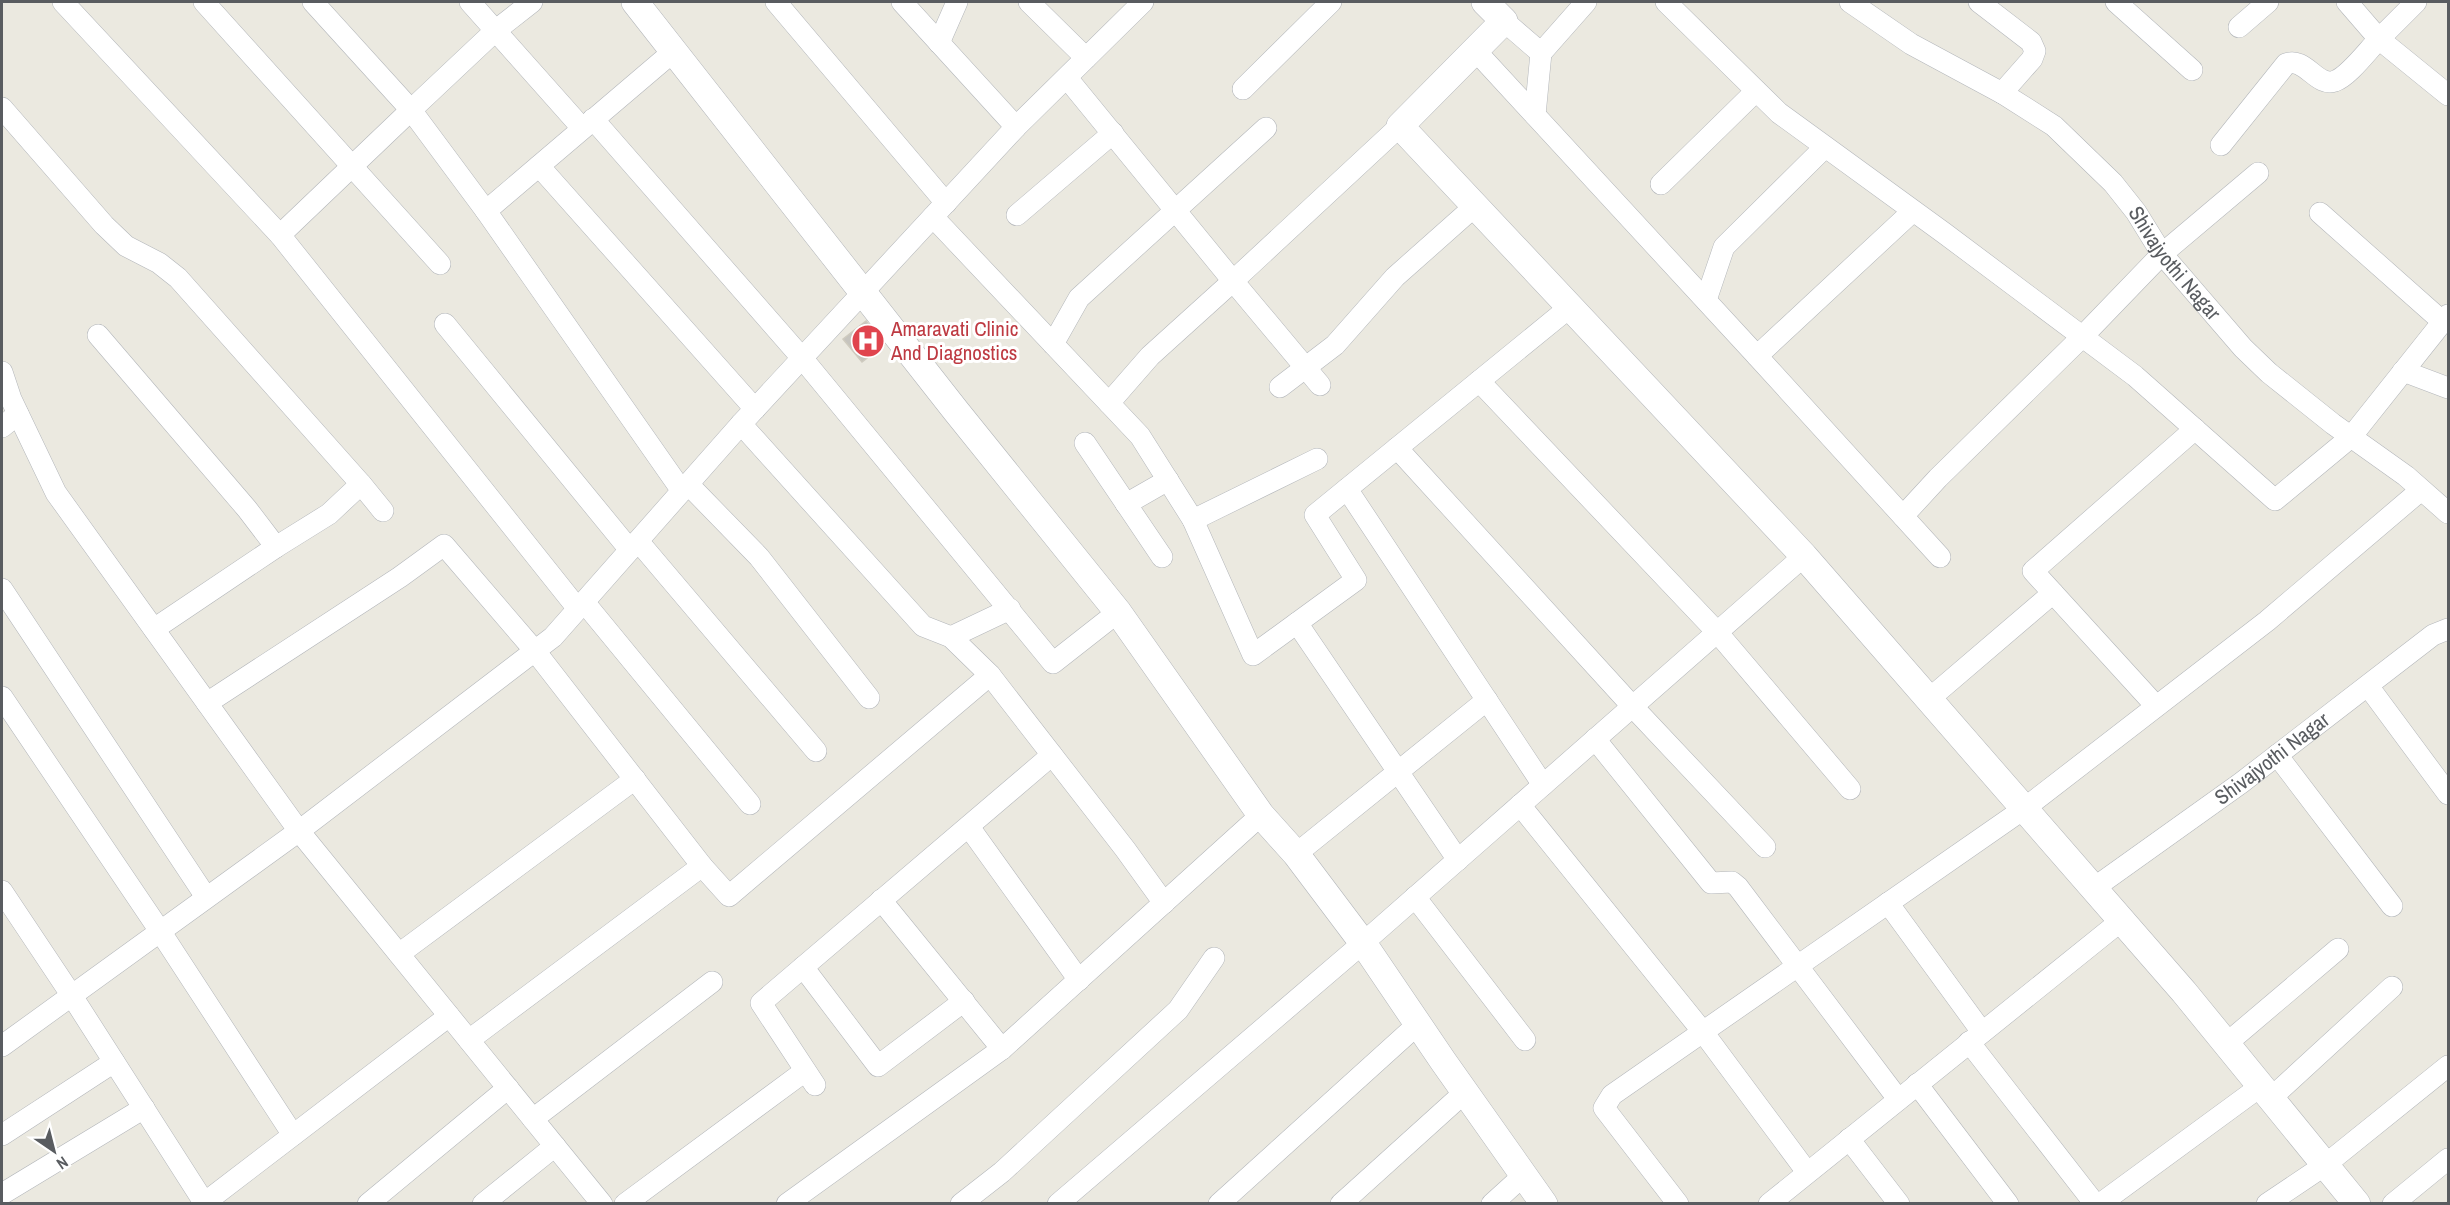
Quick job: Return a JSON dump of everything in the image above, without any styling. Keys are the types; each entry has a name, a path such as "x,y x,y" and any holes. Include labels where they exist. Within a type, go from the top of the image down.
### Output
{"street":[{"path":"63,2 280,235 581,605 750,804"},
{"path":"204,2 440,264"},
{"path":"313,2 411,110 685,488 759,557 869,698"},
{"path":"470,2 495,31 588,124 802,358 1053,663 1118,612"},
{"path":"280,235 495,31 532,2"},
{"path":"635,2 1118,612 1261,815 1296,854 1363,943 1544,1203"},
{"path":"776,2 939,210 1053,344 1140,436 1193,520 1253,655 1356,580 1315,514 1570,307"},
{"path":"902,2 1016,127"},
{"path":"939,43 957,2"},
{"path":"1029,2 1086,58"},
{"path":"2,1046 299,831 553,637 748,417 1016,127 1143,2"},
{"path":"1243,89 1330,2"},
{"path":"1485,2 1541,53"},
{"path":"1535,115 1541,53 1586,2"},
{"path":"1666,2 1779,113 2135,376 2274,500 2351,437 2446,319 2320,213"},
{"name":"Shivajyothi Nagar","path":"1850,2 1911,44 2002,93 2054,126 2074,143 2113,183 2131,205 2162,254 2243,348 2269,373 2351,437 2406,476 2448,513"},
{"path":"1978,2 2031,42 2035,51 2032,59 2002,93"},
{"path":"2116,2 2192,70"},
{"path":"2239,27 2268,2"},
{"path":"2347,2 2379,39 2448,95"},
{"path":"2221,145 2286,64 2292,62 2300,64 2326,81 2334,82 2342,77 2416,2"},
{"path":"1108,403 1150,356 1400,126 1504,21"},
{"path":"1474,49 1940,557"},
{"path":"486,211 674,51"},
{"path":"1067,78 1320,385"},
{"path":"1661,184 1756,91"},
{"path":"2,108 104,225 126,246 159,263 178,278 383,511"},
{"path":"1400,126 1804,556 2122,920 2357,1203"},
{"path":"1053,344 1079,298 1266,128"},
{"path":"1017,215 1113,133"},
{"path":"1706,300 1724,247 1825,147"},
{"path":"539,166 924,626 951,637 990,675 1164,903"},
{"path":"1903,516 1938,478 2082,337 2162,254 2258,173"},
{"path":"1280,387 1335,345 1395,276 1475,206"},
{"path":"1757,356 1913,211"},
{"path":"445,324 634,545 816,751"},
{"path":"98,335 247,509 276,547"},
{"path":"2,372 10,421 56,493 299,831 602,1203"},
{"path":"2403,372 2448,388"},
{"path":"1479,381 1717,632 1850,789"},
{"path":"2156,706 2033,571 2195,429"},
{"path":"1085,443 1162,557"},
{"path":"1397,448 1633,707 1765,847"},
{"path":"1193,520 1317,459"},
{"path":"1126,504 1168,480"},
{"path":"154,629 329,514 361,484"},
{"path":"1347,489 1543,785"},
{"path":"1678,1203 1604,1108 1612,1095 2025,808 2267,621 2421,490"},
{"path":"207,703 400,577 444,545 535,651 702,866 729,896 990,675"},
{"path":"1058,1203 1363,943 1804,556"},
{"path":"2,589 206,897"},
{"path":"1929,699 2053,593"},
{"path":"951,637 1010,609"},
{"path":"1297,623 1458,860"},
{"name":"Shivajyothi Nagar","path":"2094,888 2277,755 2433,635 2448,628"},
{"path":"2368,686 2448,794"},
{"path":"2,697 160,932 292,1135"},
{"path":"1296,854 1487,700"},
{"path":"1595,739 1711,883 1732,882 1736,885 1898,1099"},
{"path":"625,1203 810,1078 761,1002 1052,755"},
{"path":"2277,755 2392,906"},
{"path":"399,954 635,779"},
{"path":"1520,805 1703,1032 1807,1172"},
{"path":"788,1203 1002,1049 1261,815"},
{"path":"969,827 1079,980"},
{"path":"469,1040 702,866"},
{"path":"2,891 204,1203 449,1016"},
{"path":"1415,897 1525,1040"},
{"path":"881,900 1002,1049"},
{"path":"1888,903 1976,1037 2095,1203"},
{"path":"1783,1199 1807,1172 2122,920"},
{"path":"2226,1044 2338,949"},
{"path":"961,1203 1002,1172 1178,1010 1214,958"},
{"path":"803,967 878,1066 964,1001"},
{"path":"533,1119 712,982"},
{"path":"2100,1203 2266,1092 2392,987"},
{"path":"1219,1203 1418,1024"},
{"path":"2,1135 114,1062"},
{"path":"2268,1203 2325,1165 2448,1066"},
{"path":"1917,1084 2008,1203"},
{"path":"368,1203 508,1088"},
{"path":"1341,1203 1465,1092"},
{"path":"2,1194 144,1108"},
{"path":"1849,1139 1899,1203"},
{"path":"483,1203 555,1146"},
{"path":"2393,1203 2448,1159"},
{"path":"1492,1203 1524,1175"}],"building":[{"path":"866,321 884,345 862,362 843,339"}],"place":[{"name":"Amaravati Clinic And Diagnostics","path":"868,341"}]}
